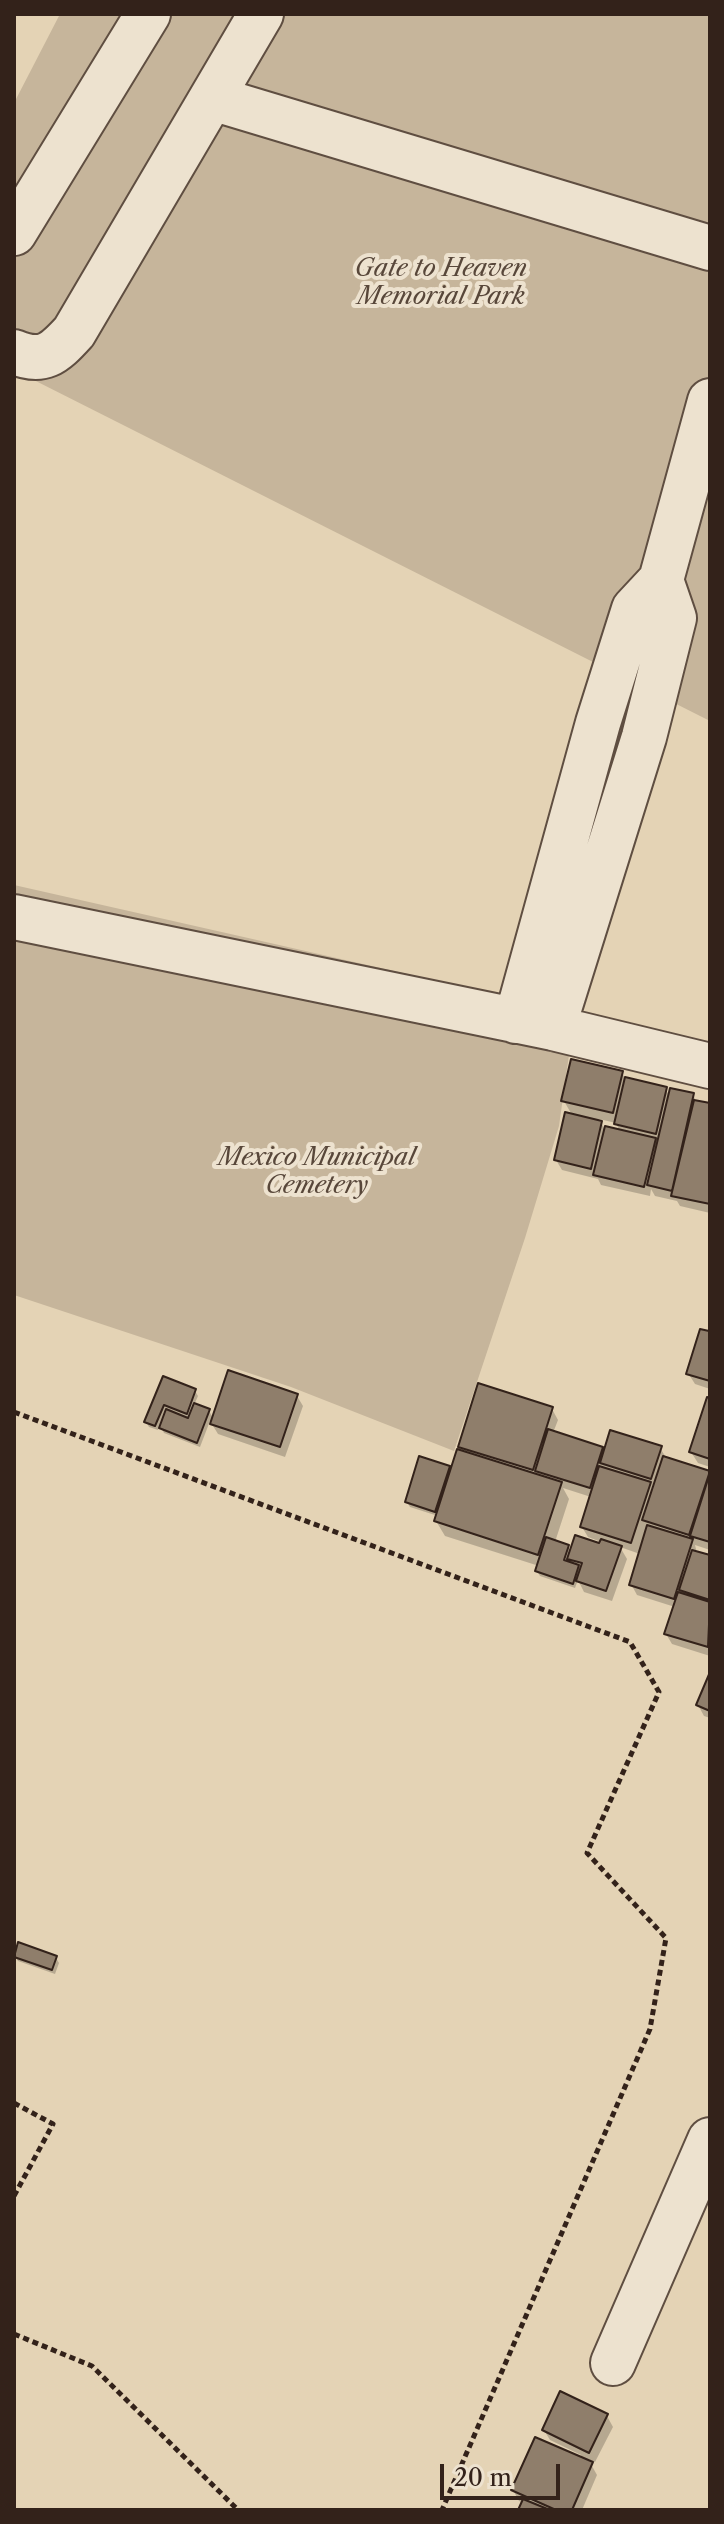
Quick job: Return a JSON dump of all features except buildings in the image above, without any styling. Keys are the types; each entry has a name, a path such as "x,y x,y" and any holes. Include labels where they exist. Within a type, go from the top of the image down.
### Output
{"street":[{"path":"14,233 148,14"},
{"path":"14,352 32,359 57,352 74,332 261,14"},
{"path":"212,98 710,248"},
{"path":"534,1025 598,723 634,609 661,580 710,401"},
{"path":"534,1025 644,737 674,618 661,580"},
{"path":"598,723 644,737"},
{"path":"14,917 534,1025 710,1066"},
{"path":"613,2363 705,2165"}],"path":[{"path":"14,1412 630,1642 659,1692 587,1853 666,1938 650,2029 442,2510"},
{"path":"14,2103 53,2124 14,2196"},
{"path":"14,2334 92,2366 238,2510"}],"green space":[{"name":"Gate to Heaven Memorial Park","path":"60,14 710,14 710,721 14,370 14,103"},
{"name":"Mexico Municipal Cemetery","path":"14,885 575,1012 559,1126 454,1451 291,1387 14,1295"}]}
